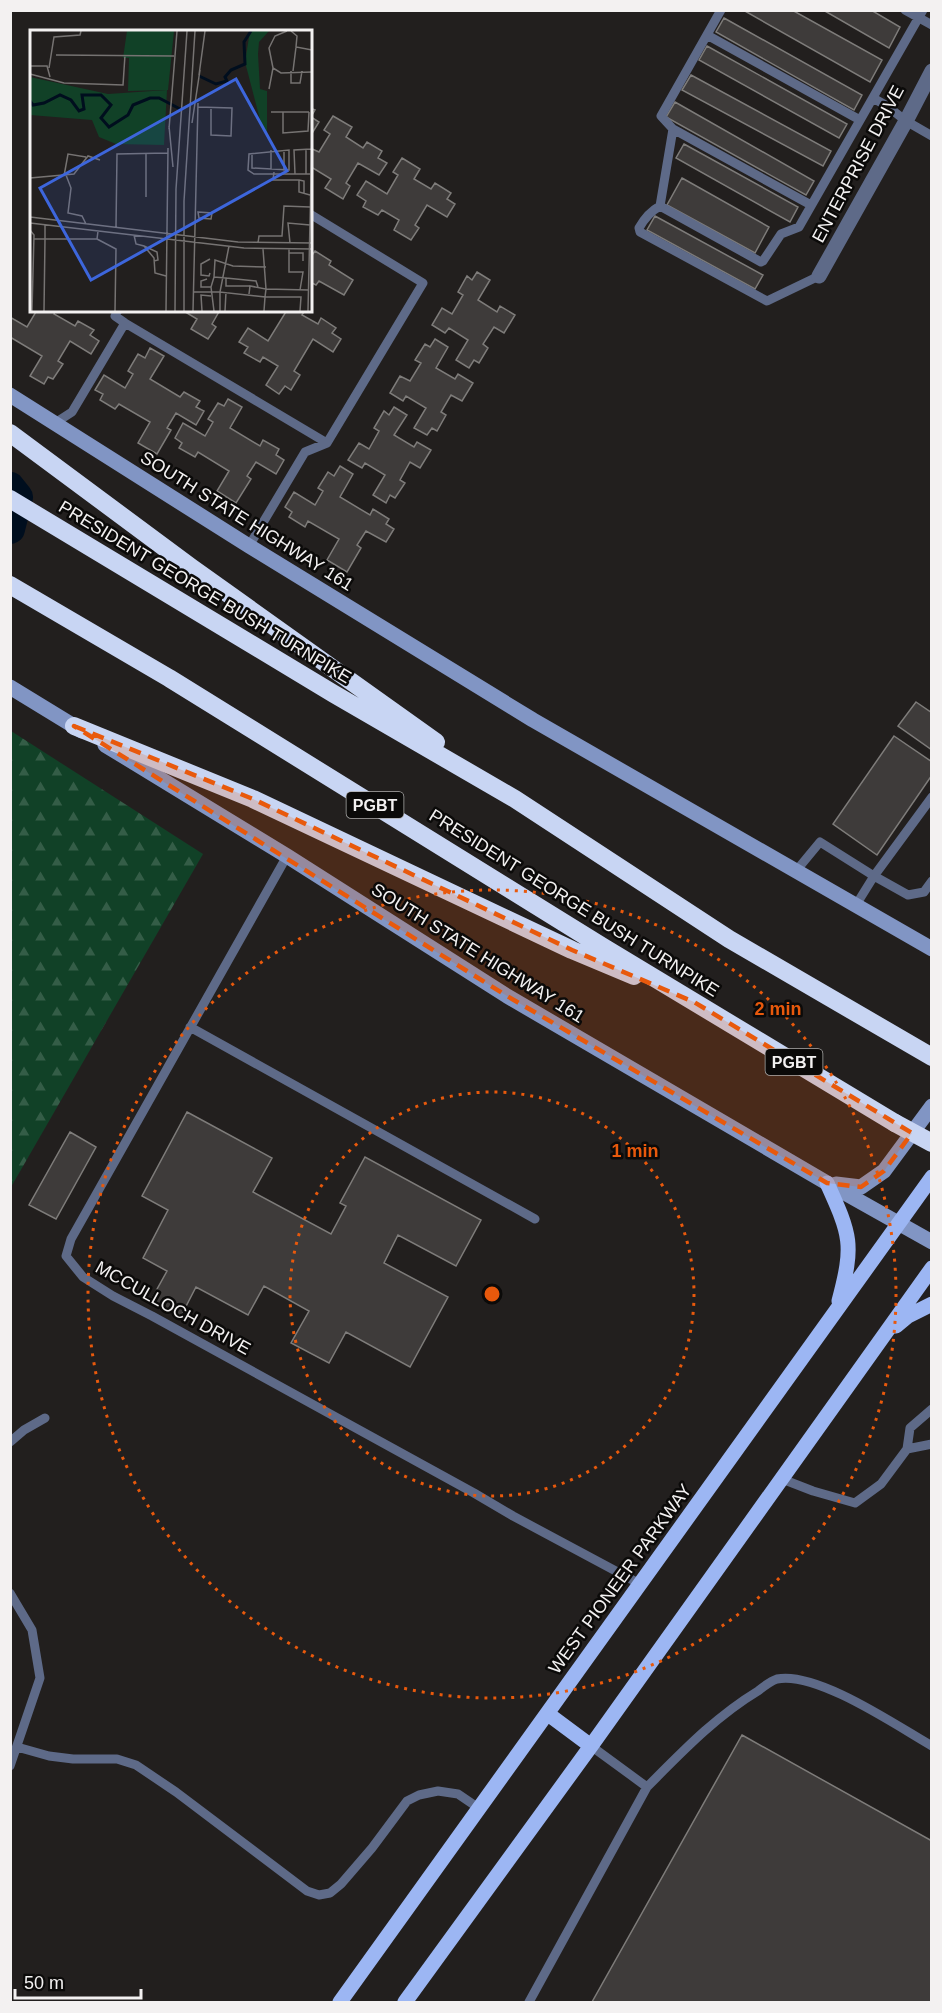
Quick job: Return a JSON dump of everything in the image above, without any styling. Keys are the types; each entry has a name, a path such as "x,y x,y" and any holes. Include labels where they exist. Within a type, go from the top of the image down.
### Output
{"highway":[{"path":"10,433 192,568 515,799"},
{"name":"PRESIDENT GEORGE BUSH TURNPIKE","path":"10,499 334,694 515,799 729,939 932,1057"},
{"name":"PRESIDENT GEORGE BUSH TURNPIKE","path":"10,585 169,678 694,1002 932,1143"},
{"path":"74,726 253,799 572,950 694,1002"}],"main road":[{"name":"SOUTH STATE HIGHWAY 161","path":"10,395 249,546 533,720 932,949"},
{"name":"SOUTH STATE HIGHWAY 161","path":"11,687 287,856 507,996 932,1242"},
{"path":"827,1183 861,1187 884,1171 932,1106"},
{"name":"WEST PIONEER PARKWAY","path":"340,2002 932,1177"},
{"path":"827,1183 844,1222 849,1243 848,1266 836,1311"},
{"path":"405,2002 932,1268"},
{"path":"885,1335 908,1316 932,1304"},
{"path":"548,1714 591,1746"}],"street":[{"name":"ENTERPRISE DRIVE","path":"819,276 932,70"}],"lane":[{"path":"721,10 661,116 673,129 811,205"},
{"path":"905,10 921,14 932,25"},
{"path":"660,206 761,262 763,261 781,234 799,226 921,14"},
{"path":"707,35 860,120"},
{"path":"873,98 932,136"},
{"path":"660,206 673,129"},
{"path":"660,206 653,210 642,223 639,228 640,232 767,301 819,276"},
{"path":"249,546 305,452 327,443 423,283 312,215"},
{"path":"117,312 115,316 125,323 327,443"},
{"path":"55,423 72,412 125,323"},
{"path":"856,905 874,876 932,797"},
{"path":"796,871 820,842 908,895 924,892 932,881"},
{"name":"MCCULLOCH DRIVE","path":"287,856 71,1239 66,1256 82,1277 113,1296 640,1584"},
{"path":"190,1027 535,1219"},
{"path":"782,1479 855,1503 881,1484 907,1449 910,1428 932,1409"},
{"path":"10,1442 24,1430 45,1418"},
{"path":"907,1449 932,1444"},
{"path":"10,1593 32,1630 40,1678 10,1766"},
{"path":"529,2002 647,1787 698,1735 740,1702 777,1679 807,1681 845,1696 932,1746"},
{"path":"591,1746 647,1787"},
{"path":"17,1747 49,1756 73,1759 117,1759 136,1764 307,1891 319,1895 330,1893 341,1884 372,1848 407,1801 419,1795 438,1791 458,1794 480,1809"}],"highlighted area":[{"path":"74,726 253,799 572,950 694,1002 912,1133 884,1171 861,1187 827,1183 507,996"}],"green space":[{"path":"11,731 203,854 11,1187"}],"building":[{"path":"743,10 792,10 882,60 870,82"},
{"path":"823,10 871,10 900,27 889,48"},
{"path":"724,18 862,95 854,110 716,32"},
{"path":"707,46 847,124 839,138 699,60"},
{"path":"691,75 831,151 823,166 682,90"},
{"path":"675,102 814,181 806,195 666,117"},
{"path":"333,116 352,127 346,137 363,148 367,142 382,151 378,158 387,163 379,175 358,163 346,183 350,186 343,199 325,188 331,179 313,168 312,170 312,149 319,152 330,134 324,130"},
{"path":"312,118 319,122 312,133"},
{"path":"684,144 798,207 790,222 676,158"},
{"path":"402,158 420,169 414,179 431,189 435,183 451,193 447,199 455,204 447,217 427,205 415,225 419,228 411,240 394,230 399,220 382,210 378,215 363,207 366,201 357,195 366,181 387,194 398,175 393,172"},
{"path":"682,178 769,227 755,253 667,205"},
{"path":"655,216 763,275 755,289 647,230"},
{"path":"315,251 331,261 329,265 353,280 344,295 319,281 316,285 312,283 312,255"},
{"path":"477,272 490,280 478,300 497,312 500,306 515,315 504,333 494,327 483,344 488,348 479,363 474,360 469,368 456,360 468,340 449,328 445,333 432,325 442,308 452,314 463,295 458,292 467,276 472,280"},
{"path":"36,312 55,312 54,314 75,326 78,321 94,330 90,335 99,341 91,354 70,341 58,361 63,364 53,379 48,377 44,384 30,376 42,356 10,337 10,317 27,327"},
{"path":"185,312 219,312 212,324 216,327 208,339 191,329 197,319"},
{"path":"286,312 304,312 302,315 318,324 321,318 336,328 332,333 341,339 333,352 313,339 294,371 300,375 291,390 285,386 279,394 266,385 278,366 263,357 260,362 244,353 248,347 239,342 248,328 268,341"},
{"path":"435,339 448,347 436,368 455,379 458,374 473,383 462,401 451,395 441,412 446,415 437,431 432,428 427,435 414,428 426,408 406,396 403,401 390,393 400,376 410,381 421,363 415,360 425,344 430,347"},
{"path":"150,348 164,356 150,379 180,397 184,392 200,401 196,407 204,411 196,425 176,413 167,428 171,430 157,454 138,443 150,422 119,404 115,409 100,400 103,394 95,390 104,375 125,388 133,374 128,371 138,354 145,358"},
{"path":"228,399 242,407 230,428 260,446 263,440 279,449 276,455 284,460 276,474 256,462 247,476 251,479 236,503 217,491 229,471 198,452 195,457 179,448 182,443 175,438 183,423 205,436 213,422 208,419 218,403 224,406"},
{"path":"394,407 407,415 394,435 414,447 417,442 431,450 420,468 410,462 400,480 405,483 395,498 390,495 386,503 373,495 385,475 365,463 362,468 348,460 359,443 369,449 379,431 374,428 384,411 389,415"},
{"path":"340,466 353,474 340,497 370,515 373,509 389,519 386,524 394,529 386,542 366,531 357,545 361,548 347,572 327,560 339,539 308,521 305,527 289,517 292,512 285,507 294,492 315,505 323,491 318,488 328,472 334,476"},
{"path":"916,702 932,713 932,750 898,726"},
{"path":"894,736 932,762 932,775 877,855 833,824"},
{"path":"187,1112 272,1158 253,1192 331,1234 346,1206 340,1203 365,1157 481,1220 456,1266 398,1235 384,1263 448,1297 410,1367 346,1332 329,1363 291,1343 309,1311 264,1286 248,1315 196,1287 181,1316 151,1300 167,1271 143,1258 168,1210 142,1196"},
{"path":"70,1132 96,1147 56,1219 29,1205"},
{"path":"742,1735 932,1841 932,2002 592,2002"}],"waterway":[{"path":"10,487 18,497 10,529"}]}
